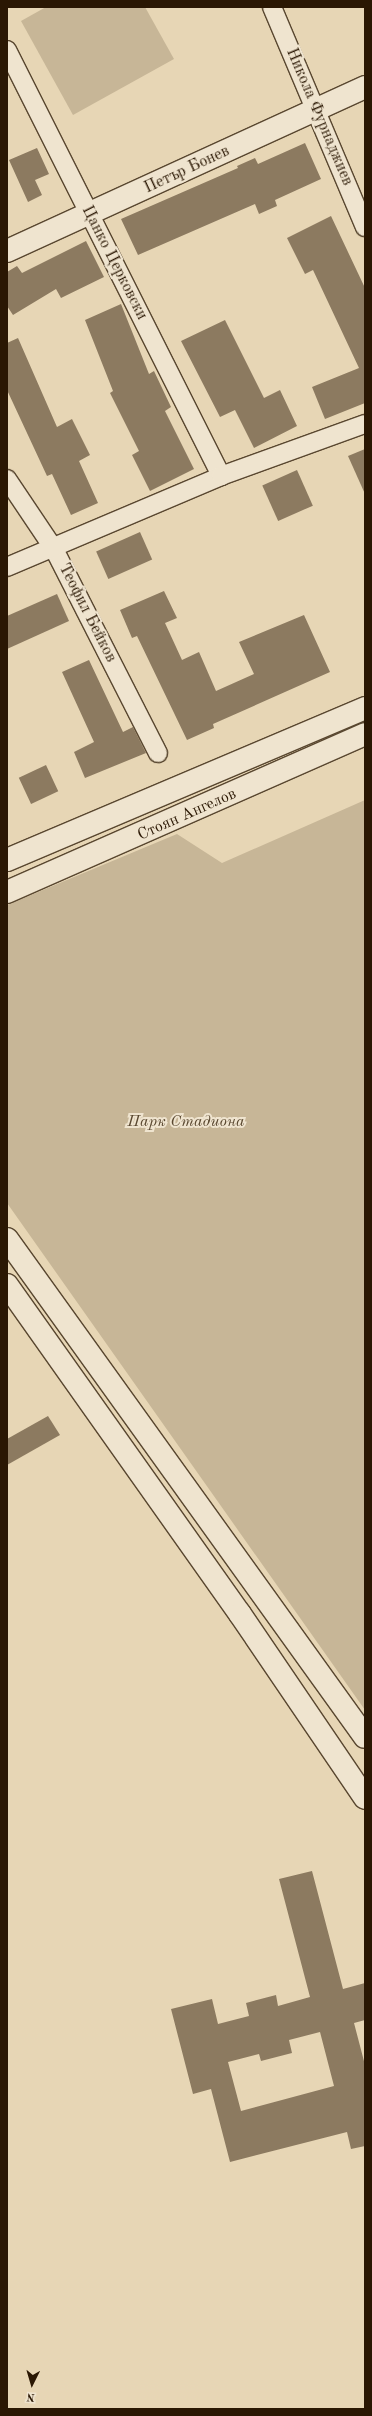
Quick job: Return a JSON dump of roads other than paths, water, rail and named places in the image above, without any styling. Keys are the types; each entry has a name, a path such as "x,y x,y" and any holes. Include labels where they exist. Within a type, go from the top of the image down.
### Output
{"main road":[{"name":"Петър Бонев","path":"7,251 365,87"},
{"name":"Стоян Ангелов","path":"7,860 365,708"},
{"name":"Стоян Ангелов","path":"7,892 365,734"},
{"path":"7,1239 365,1737"},
{"path":"7,1286 240,1614 365,1798"}],"street":[{"name":"Никола Фурнаджиев","path":"272,7 317,110 365,227"},
{"name":"Цанко Церковски","path":"7,50 221,476"},
{"path":"7,567 54,549 221,476 365,424"},
{"name":"Теофил Бейков","path":"7,479 54,549 158,753"}],"park label":[{"name":"Парк Стадиона","path":"186,1122"}]}
